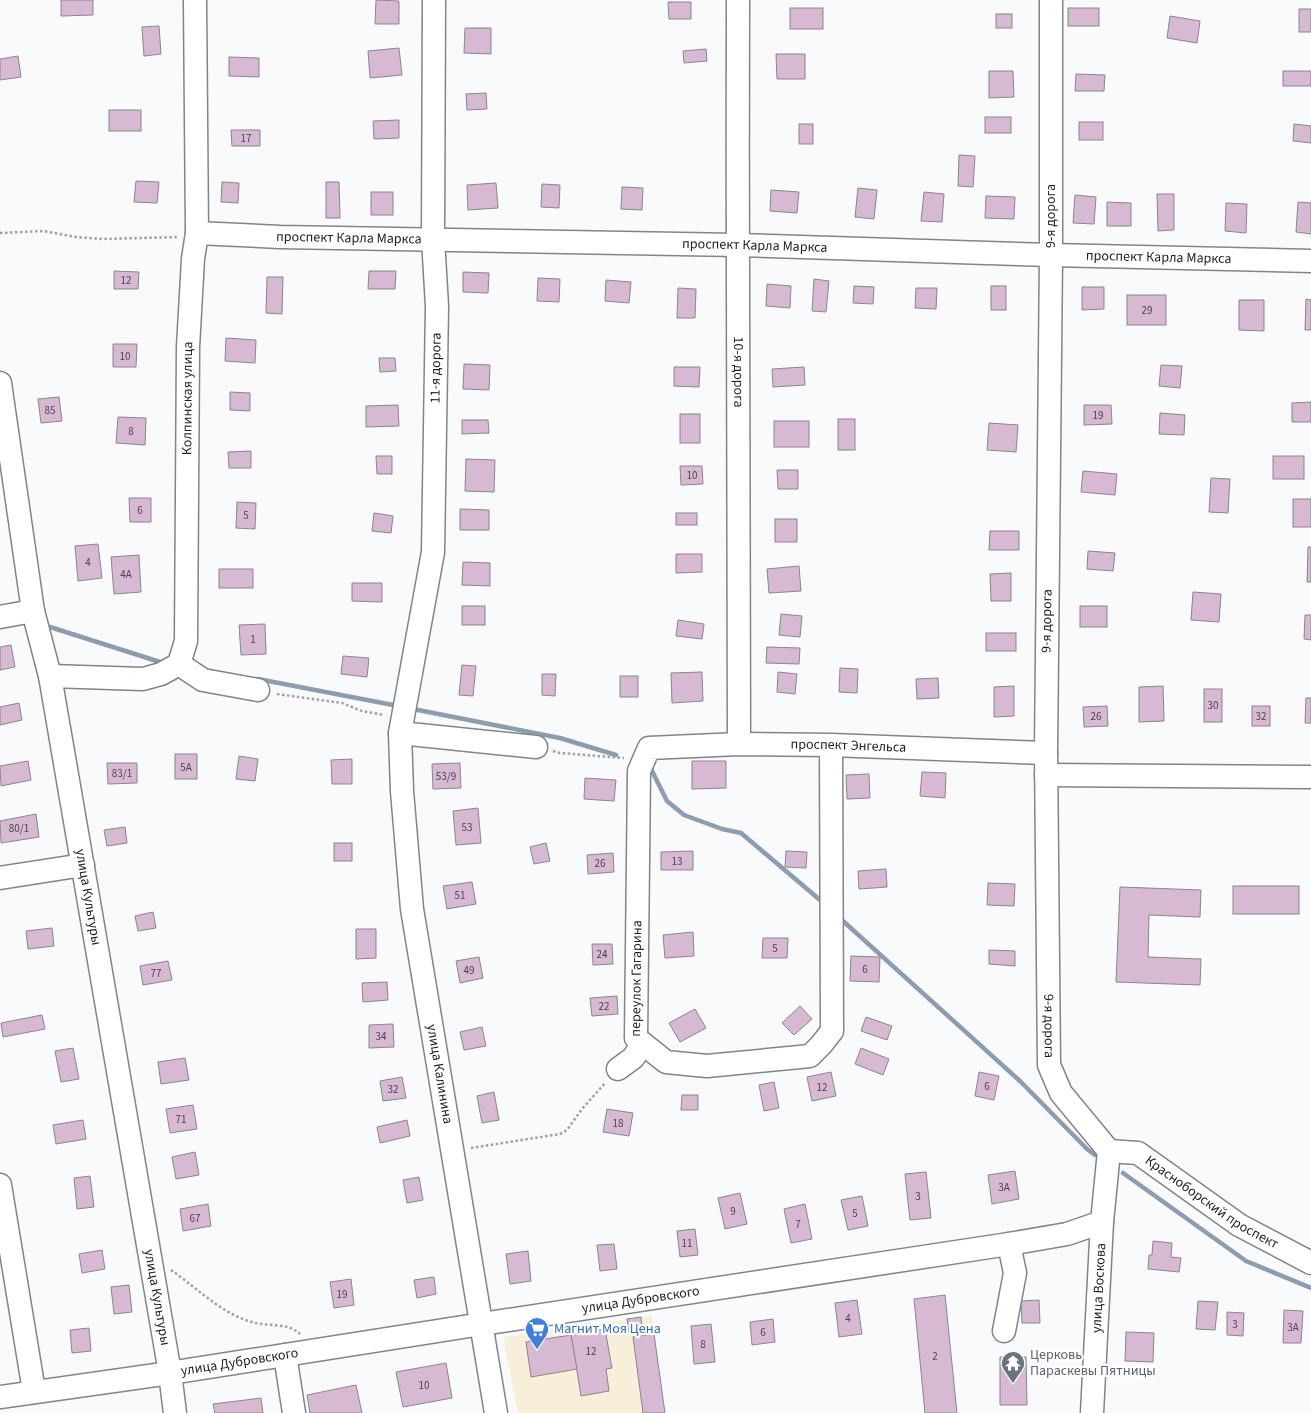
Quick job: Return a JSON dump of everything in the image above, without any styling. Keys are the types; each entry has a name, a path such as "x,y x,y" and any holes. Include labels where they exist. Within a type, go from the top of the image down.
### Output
{"street":[{"name":"Колпинская улица","path":"179,664 186,642 188,347 193,258 197,233 195,0"},
{"name":"11-я дорога","path":"400,732 432,552 437,306 433,239 434,0"},
{"name":"10-я дорога","path":"738,0 739,744"},
{"name":"9-я дорога","path":"1051,0 1051,254 1046,753 1049,1065 1061,1093 1109,1151"},
{"name":"проспект Карла Маркса","path":"197,233 280,237 737,245 1311,261"},
{"name":"улица Культуры","path":"0,383 33,611 50,676 176,1413"},
{"path":"0,617 33,611"},
{"path":"50,676 143,678 161,674 179,664 203,680 258,690"},
{"path":"400,732 536,747"},
{"name":"улица Калинина","path":"400,732 402,791 412,909 496,1413"},
{"name":"проспект Энгельса","path":"647,752 739,744 830,745 1046,753"},
{"name":"переулок Гагарина","path":"647,752 639,771 636,1038 666,1062 707,1066 810,1056 832,1031 830,745"},
{"path":"1046,775 1311,777"},
{"path":"0,878 83,865"},
{"path":"618,1069 633,1058 643,1044"},
{"path":"1102,1222 1109,1151"},
{"name":"Красноборский проспект","path":"1109,1151 1138,1152 1240,1225 1311,1263"},
{"path":"0,1186 34,1391"},
{"name":"улица Дубровского","path":"0,1397 170,1373 1010,1244 1067,1234 1102,1222"},
{"name":"улица Воскова","path":"1092,1413 1102,1222"},
{"path":"1004,1331 1015,1273 1010,1244"},
{"path":"285,1355 294,1413"}],"path":[{"path":"0,233 43,231 76,237 102,239 176,238 197,233"},
{"path":"258,690 342,703 374,714"},
{"path":"560,753 627,759 647,752"},
{"path":"453,1152 560,1134 566,1130 618,1069"},
{"path":"150,1255 194,1286 215,1304 234,1315 253,1323 297,1330 308,1340 312,1351"}],"shaded area":[{"path":"652,1316 665,1413 518,1413 503,1337"}],"building":[{"path":"61,0 93,0 93,15 61,16"},
{"path":"376,0 399,1 399,24 375,24"},
{"path":"668,2 691,2 691,19 669,19"},
{"path":"790,8 823,8 823,29 790,29"},
{"path":"1068,8 1099,8 1099,26 1068,26"},
{"path":"1299,9 1311,9 1311,32 1299,32"},
{"path":"996,14 1012,14 1012,28 996,28"},
{"path":"1170,16 1200,21 1197,43 1167,38"},
{"path":"159,26 161,54 144,56 142,27"},
{"path":"465,28 491,28 491,54 464,53"},
{"path":"399,48 402,75 370,78 368,51"},
{"path":"706,49 707,61 684,63 683,51"},
{"path":"776,54 805,54 805,79 777,79"},
{"path":"18,56 21,77 0,80 0,59"},
{"path":"229,57 259,58 259,77 229,76"},
{"path":"989,71 1013,71 1014,97 989,98"},
{"path":"1283,71 1311,71 1311,86 1283,86"},
{"path":"1076,74 1105,75 1104,91 1075,91"},
{"path":"486,93 487,109 467,110 466,94"},
{"path":"109,110 141,110 141,131 109,131"},
{"path":"985,117 1011,117 1011,133 985,133"},
{"path":"399,120 399,138 374,139 373,121"},
{"path":"1079,122 1103,122 1103,140 1079,140"},
{"path":"799,124 813,124 813,144 799,144"},
{"path":"1294,124 1311,126 1311,143 1293,141"},
{"path":"231,130 260,130 260,146 232,146"},
{"path":"959,155 975,156 973,187 958,186"},
{"path":"136,181 159,182 157,203 134,202"},
{"path":"222,182 239,183 238,203 221,202"},
{"path":"326,182 339,182 340,218 326,218"},
{"path":"496,183 498,208 468,210 467,185"},
{"path":"542,184 560,185 559,208 541,207"},
{"path":"622,187 643,188 642,210 621,209"},
{"path":"858,188 877,190 874,219 855,217"},
{"path":"771,190 799,192 797,213 770,211"},
{"path":"371,192 393,192 393,215 371,215"},
{"path":"924,192 944,194 942,222 921,221"},
{"path":"1157,194 1174,194 1174,230 1158,231"},
{"path":"1075,195 1096,197 1094,224 1073,223"},
{"path":"986,196 1015,197 1014,219 985,218"},
{"path":"1107,202 1131,203 1131,226 1107,226"},
{"path":"1298,202 1311,203 1311,234 1296,232"},
{"path":"1226,203 1247,204 1246,233 1225,231"},
{"path":"114,271 139,272 138,289 114,289"},
{"path":"369,271 396,271 395,289 368,289"},
{"path":"463,272 489,273 488,293 463,292"},
{"path":"267,277 283,277 282,314 266,313"},
{"path":"538,278 560,279 559,302 537,301"},
{"path":"814,279 829,281 826,312 812,311"},
{"path":"606,280 631,282 629,303 605,301"},
{"path":"767,284 791,286 790,308 766,306"},
{"path":"854,286 874,287 873,304 853,303"},
{"path":"991,286 1006,286 1006,310 991,310"},
{"path":"1082,287 1104,287 1104,309 1082,310"},
{"path":"678,288 696,289 695,318 677,318"},
{"path":"916,288 937,288 936,309 915,308"},
{"path":"1127,295 1166,295 1166,325 1127,325"},
{"path":"1306,299 1311,300 1311,330 1305,330"},
{"path":"1239,300 1264,300 1264,331 1239,330"},
{"path":"226,338 256,340 255,363 225,361"},
{"path":"113,344 137,344 136,367 113,367"},
{"path":"379,358 395,358 396,371 380,372"},
{"path":"464,364 490,365 489,390 463,389"},
{"path":"1161,365 1182,366 1180,388 1159,386"},
{"path":"674,367 700,367 699,387 674,386"},
{"path":"804,367 805,385 773,387 772,369"},
{"path":"230,392 250,393 250,411 230,410"},
{"path":"59,397 62,421 41,423 38,399"},
{"path":"1311,402 1311,422 1292,422 1292,403"},
{"path":"398,405 399,426 366,427 366,406"},
{"path":"1084,405 1111,405 1112,424 1084,425"},
{"path":"1160,413 1185,415 1184,435 1159,434"},
{"path":"680,414 700,414 700,443 680,443"},
{"path":"118,417 146,418 145,445 116,443"},
{"path":"838,419 855,419 855,450 838,450"},
{"path":"462,420 488,420 489,433 462,434"},
{"path":"774,421 809,421 809,447 774,447"},
{"path":"989,423 1018,425 1016,452 987,450"},
{"path":"251,451 251,468 229,468 228,452"},
{"path":"376,456 392,456 392,474 377,474"},
{"path":"1273,456 1304,456 1304,479 1273,479"},
{"path":"466,459 495,460 494,492 465,491"},
{"path":"680,466 702,466 703,484 681,485"},
{"path":"777,470 798,470 798,489 778,489"},
{"path":"1083,471 1117,474 1115,495 1081,492"},
{"path":"1211,478 1230,479 1228,513 1209,512"},
{"path":"129,498 151,498 151,522 130,522"},
{"path":"1293,499 1311,499 1311,527 1293,527"},
{"path":"237,502 256,503 255,529 236,528"},
{"path":"460,509 489,510 489,530 460,530"},
{"path":"374,513 393,516 391,533 372,531"},
{"path":"676,513 697,513 697,525 676,525"},
{"path":"775,519 797,519 797,542 775,542"},
{"path":"990,531 1019,531 1019,550 989,550"},
{"path":"98,544 102,578 78,581 75,546"},
{"path":"1308,547 1311,547 1311,582 1307,582"},
{"path":"1088,551 1115,553 1113,571 1087,569"},
{"path":"676,554 702,554 702,572 676,573"},
{"path":"139,555 141,592 114,594 111,557"},
{"path":"463,562 490,563 490,586 462,585"},
{"path":"799,566 801,591 769,593 767,569"},
{"path":"219,569 253,569 253,588 219,588"},
{"path":"1011,573 1011,601 991,601 990,574"},
{"path":"352,583 382,583 382,602 352,601"},
{"path":"1193,592 1221,594 1219,622 1191,620"},
{"path":"462,606 485,606 485,625 462,625"},
{"path":"1080,606 1107,606 1107,627 1080,627"},
{"path":"781,614 802,616 800,637 779,635"},
{"path":"1305,615 1311,615 1311,640 1304,639"},
{"path":"678,620 704,624 702,639 676,636"},
{"path":"265,624 266,654 241,655 239,625"},
{"path":"986,633 1016,633 1016,651 986,651"},
{"path":"11,645 15,667 0,670 0,647"},
{"path":"767,647 800,648 799,664 766,663"},
{"path":"343,656 369,658 367,677 341,674"},
{"path":"462,665 476,666 473,696 459,695"},
{"path":"840,668 858,669 857,693 839,692"},
{"path":"702,672 703,701 672,703 671,673"},
{"path":"778,672 797,674 795,694 777,692"},
{"path":"542,674 556,674 555,696 542,695"},
{"path":"620,676 638,676 638,697 620,697"},
{"path":"938,678 939,698 917,699 916,679"},
{"path":"1014,686 1014,716 994,717 994,687"},
{"path":"1163,686 1164,721 1139,722 1139,687"},
{"path":"1204,689 1222,689 1222,722 1204,722"},
{"path":"1306,698 1311,698 1311,723 1305,723"},
{"path":"19,703 22,720 0,725 0,707"},
{"path":"1107,706 1108,726 1084,727 1083,707"},
{"path":"1252,706 1270,706 1270,726 1252,726"},
{"path":"175,754 197,754 197,779 175,779"},
{"path":"239,756 258,759 255,781 236,779"},
{"path":"352,759 352,784 332,784 331,760"},
{"path":"28,761 31,780 1,786 0,766"},
{"path":"692,761 726,761 726,788 692,789"},
{"path":"107,763 137,763 137,783 108,784"},
{"path":"460,763 461,788 433,789 432,764"},
{"path":"922,772 946,773 945,798 920,796"},
{"path":"869,774 870,798 847,799 846,775"},
{"path":"585,778 616,780 614,801 584,799"},
{"path":"478,808 481,843 456,845 453,811"},
{"path":"36,814 39,837 1,843 0,821"},
{"path":"125,827 127,843 107,846 104,830"},
{"path":"334,843 352,843 352,861 334,861"},
{"path":"546,843 550,861 534,864 530,847"},
{"path":"693,851 693,870 661,870 661,852"},
{"path":"786,851 807,852 806,868 785,867"},
{"path":"613,853 614,872 588,874 587,855"},
{"path":"886,869 887,887 859,889 858,871"},
{"path":"472,882 476,904 447,909 443,886"},
{"path":"988,883 1015,884 1014,906 987,905"},
{"path":"1233,886 1299,886 1299,914 1233,914"},
{"path":"1120,887 1201,890 1200,917 1149,915 1148,957 1201,959 1200,985 1116,982"},
{"path":"153,912 156,928 138,931 135,916"},
{"path":"52,928 54,946 28,949 26,931"},
{"path":"356,929 376,929 376,958 356,959"},
{"path":"693,932 694,956 665,958 663,935"},
{"path":"763,938 788,938 787,958 762,958"},
{"path":"592,944 612,944 613,964 593,965"},
{"path":"989,950 1015,951 1015,966 989,964"},
{"path":"851,956 880,957 879,982 850,981"},
{"path":"479,957 483,978 460,983 456,961"},
{"path":"168,961 172,980 143,985 140,966"},
{"path":"387,982 388,1000 363,1002 362,983"},
{"path":"617,996 618,1014 592,1016 590,998"},
{"path":"800,1006 812,1019 794,1035 782,1023"},
{"path":"695,1009 706,1028 680,1042 669,1023"},
{"path":"42,1015 45,1029 3,1037 1,1023"},
{"path":"866,1017 892,1026 887,1040 861,1031"},
{"path":"393,1024 394,1047 369,1048 369,1025"},
{"path":"482,1027 486,1046 464,1050 460,1032"},
{"path":"73,1048 79,1079 61,1082 55,1051"},
{"path":"861,1048 889,1059 883,1075 855,1064"},
{"path":"185,1058 189,1080 161,1084 158,1062"},
{"path":"831,1072 836,1096 812,1101 807,1077"},
{"path":"979,1072 999,1076 994,1100 975,1096"},
{"path":"402,1077 406,1098 383,1101 380,1081"},
{"path":"774,1082 779,1108 764,1111 759,1085"},
{"path":"494,1092 499,1120 482,1123 477,1096"},
{"path":"682,1095 698,1095 698,1110 681,1110"},
{"path":"193,1105 197,1129 170,1133 166,1109"},
{"path":"607,1109 633,1113 629,1136 603,1132"},
{"path":"83,1120 86,1139 56,1144 53,1125"},
{"path":"407,1120 410,1136 380,1143 377,1127"},
{"path":"195,1152 199,1175 176,1179 172,1157"},
{"path":"1015,1171 1019,1199 992,1204 988,1175"},
{"path":"926,1172 931,1218 910,1220 905,1174"},
{"path":"90,1176 94,1207 77,1209 74,1178"},
{"path":"419,1177 423,1200 407,1203 403,1180"},
{"path":"740,1193 747,1224 725,1229 718,1198"},
{"path":"862,1196 868,1226 848,1230 841,1200"},
{"path":"208,1204 211,1226 183,1231 180,1209"},
{"path":"805,1204 812,1239 791,1243 784,1209"},
{"path":"695,1229 698,1255 680,1257 677,1231"},
{"path":"1153,1241 1172,1243 1171,1257 1181,1258 1179,1272 1148,1269"},
{"path":"614,1244 617,1269 600,1271 597,1245"},
{"path":"102,1250 105,1269 82,1273 79,1254"},
{"path":"528,1251 531,1281 510,1284 506,1254"},
{"path":"434,1277 436,1294 417,1298 414,1280"},
{"path":"351,1279 354,1305 334,1308 330,1282"},
{"path":"129,1285 132,1312 114,1314 111,1287"},
{"path":"945,1295 957,1413 925,1413 914,1299"},
{"path":"857,1300 862,1334 839,1337 835,1303"},
{"path":"1039,1300 1040,1323 1022,1323 1021,1301"},
{"path":"1198,1301 1218,1302 1215,1330 1196,1329"},
{"path":"1284,1310 1303,1311 1301,1343 1283,1343"},
{"path":"1227,1312 1244,1313 1243,1336 1227,1335"},
{"path":"641,1317 642,1331 629,1332 627,1319"},
{"path":"773,1319 775,1342 752,1345 750,1322"},
{"path":"711,1324 715,1362 694,1364 691,1326"},
{"path":"89,1328 91,1351 72,1353 70,1330"},
{"path":"605,1329 612,1368 606,1369 609,1391 581,1396 571,1335"},
{"path":"1126,1332 1154,1333 1153,1362 1125,1361"},
{"path":"654,1334 665,1413 643,1413 633,1337"},
{"path":"571,1335 577,1369 531,1377 526,1342"},
{"path":"1000,1357 1026,1357 1027,1405 1000,1405"},
{"path":"446,1363 452,1398 403,1407 396,1372"},
{"path":"356,1385 362,1413 310,1413 307,1395"},
{"path":"261,1398 263,1413 215,1413 213,1404"}],"waterway":[{"path":"50,627 160,662"},
{"path":"258,679 393,705"},
{"path":"413,709 560,738 616,755"},
{"path":"649,765 667,801 684,815 722,829 741,833 820,900"},
{"path":"843,921 1020,1081 1095,1155"},
{"path":"1123,1173 1246,1261 1311,1288"}],"place":[{"name":"Магнит Моя Цена","path":"537,1350"},
{"name":"Церковь Параскевы Пятницы","path":"1013,1384"}]}
